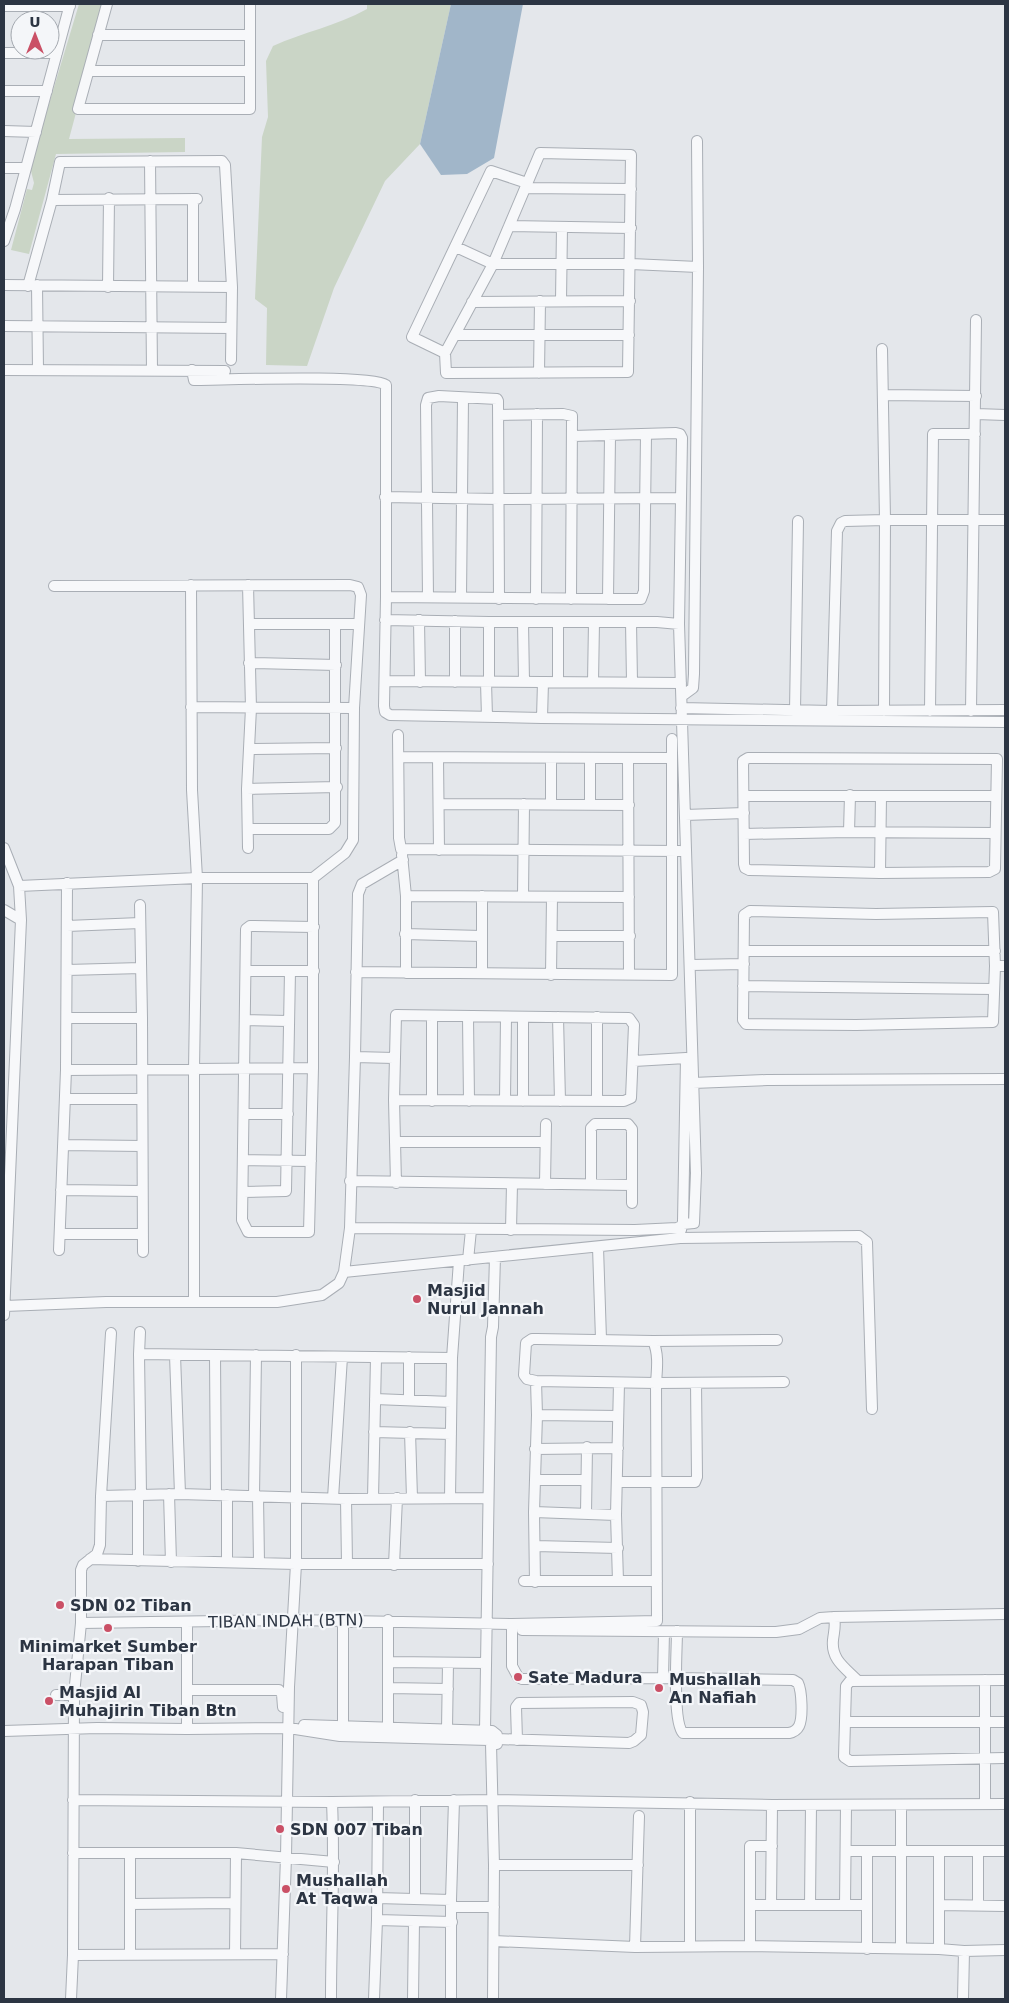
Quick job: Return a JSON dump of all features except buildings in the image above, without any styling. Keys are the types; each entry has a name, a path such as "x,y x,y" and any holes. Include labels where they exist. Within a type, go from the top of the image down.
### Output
{"street":[{"path":"107,4 78,109 250,109 250,4"},
{"path":"4,6 70,5 60,42"},
{"path":"98,35 250,35"},
{"path":"4,241 15,209 55,60"},
{"path":"88,71 250,71"},
{"path":"4,91 47,91"},
{"path":"4,131 36,132"},
{"path":"682,696 693,688 694,674 698,267 697,141"},
{"path":"540,153 631,155 631,264 628,372 446,373 445,353 493,264 526,185 540,153"},
{"path":"150,160 152,370"},
{"path":"38,370 38,326 32,285 60,162 218,160 224,163 232,287 230,360"},
{"path":"4,168 25,168"},
{"path":"445,353 412,337 492,171 526,185 631,189"},
{"path":"108,287 109,198"},
{"path":"52,200 109,198 195,199 193,287"},
{"path":"4,208 15,209"},
{"path":"509,226 631,228"},
{"path":"561,301 562,227"},
{"path":"456,246 493,264 631,264 698,267"},
{"path":"4,285 232,287"},
{"path":"539,372 540,301"},
{"path":"472,302 630,301"},
{"path":"971,711 976,320"},
{"path":"4,326 231,328"},
{"path":"455,335 629,335"},
{"path":"882,349 885,520 884,710"},
{"path":"4,370 225,371"},
{"path":"192,370 194,380 342,379 382,383 386,386 386,681 384,706 385,712 390,715 1005,722"},
{"path":"883,395 976,396"},
{"path":"428,597 426,400 439,396 497,399 499,599"},
{"path":"462,598 463,398"},
{"path":"536,599 537,414"},
{"path":"976,414 1005,414"},
{"path":"498,415 571,415 573,422 572,599"},
{"path":"386,597 608,599 635,601 641,599 644,596 646,434"},
{"path":"350,1228 635,1230 677,1228 694,1223 696,1173 691,966 679,624 682,438 680,434 573,436"},
{"path":"930,711 933,434 975,434"},
{"path":"608,599 610,436"},
{"path":"385,497 499,499 681,498"},
{"path":"832,711 837,531 841,523 845,521 885,520 974,522 1005,520"},
{"path":"795,710 798,521"},
{"path":"191,585 192,790 197,878 194,1070 194,1301"},
{"path":"248,585 251,708 247,789 248,848"},
{"path":"18,886 197,878 313,878 345,853 353,840 354,708 361,594 358,587 355,585 54,586"},
{"path":"385,620 679,624"},
{"path":"419,620 420,682"},
{"path":"455,621 456,682"},
{"path":"487,717 489,622"},
{"path":"523,622 524,682"},
{"path":"558,622 558,682"},
{"path":"593,682 594,622"},
{"path":"631,622 632,682"},
{"path":"249,624 358,624"},
{"path":"248,829 329,829 335,823 337,787 336,624"},
{"path":"249,663 336,664"},
{"path":"386,681 681,683"},
{"path":"542,718 543,682"},
{"path":"191,708 354,708"},
{"path":"681,708 832,711 1005,710"},
{"path":"398,735 399,838 406,896 406,973"},
{"path":"356,972 672,975 674,851 672,739"},
{"path":"249,749 336,748"},
{"path":"399,757 672,758"},
{"path":"438,758 439,850"},
{"path":"748,758 994,758 997,762 996,796 1000,816 995,834 996,867 992,871 880,873 749,870 744,866 743,761 748,758"},
{"path":"551,759 551,805"},
{"path":"590,759 590,805"},
{"path":"628,759 630,851 629,974"},
{"path":"247,789 337,787"},
{"path":"849,832 850,795"},
{"path":"744,796 996,796"},
{"path":"880,873 881,796"},
{"path":"439,804 629,805"},
{"path":"523,896 524,804"},
{"path":"685,815 744,813"},
{"path":"744,834 849,832 995,834"},
{"path":"4,848 18,886 21,920 16,1010 11,1019 4,1207"},
{"path":"7,1105 4,1310 106,1302 277,1302 322,1295 339,1283 344,1272 350,1228 356,972 360,888 362,884 402,855 439,850 523,849 687,852"},
{"path":"313,878 314,927 313,1068 308,1232 248,1232 242,1220 246,929 250,926 314,927"},
{"path":"59,1250 66,1070 67,883"},
{"path":"406,896 629,897"},
{"path":"482,896 482,973"},
{"path":"551,975 552,897"},
{"path":"140,905 143,1252"},
{"path":"4,910 21,920"},
{"path":"748,911 876,914 990,911 993,912 995,951 1000,966 993,989 994,1019 990,1023 746,1024 743,1020 744,915 748,911"},
{"path":"67,926 140,923"},
{"path":"405,934 481,936"},
{"path":"552,936 630,936"},
{"path":"744,950 995,951"},
{"path":"691,966 744,964"},
{"path":"67,970 141,968"},
{"path":"246,971 314,971"},
{"path":"243,1192 286,1191 290,971"},
{"path":"743,986 993,989"},
{"path":"394,1100 630,1100 634,1061 634,1025 631,1019 627,1017 396,1015 394,1058 394,1100 396,1183"},
{"path":"432,1016 432,1101"},
{"path":"468,1017 469,1101"},
{"path":"505,1100 506,1017"},
{"path":"523,1017 523,1101"},
{"path":"558,1017 560,1101"},
{"path":"597,1017 597,1101"},
{"path":"66,1018 142,1018"},
{"path":"245,1020 288,1021"},
{"path":"355,1057 394,1058"},
{"path":"634,1061 686,1058 682,1225 680,1238"},
{"path":"66,1070 313,1068"},
{"path":"693,1083 777,1080 1005,1079"},
{"path":"64,1099 142,1099"},
{"path":"244,1114 288,1114"},
{"path":"545,1184 546,1124"},
{"path":"591,1184 591,1128 595,1124 628,1124 632,1129 632,1203"},
{"path":"395,1142 545,1142"},
{"path":"63,1145 142,1146"},
{"path":"244,1160 311,1161"},
{"path":"350,1181 632,1185"},
{"path":"511,1230 512,1184"},
{"path":"61,1190 142,1191"},
{"path":"450,1498 452,1358 463,1260 471,1230"},
{"path":"60,1234 143,1234"},
{"path":"344,1272 680,1238 859,1236 867,1242 872,1409"},
{"path":"598,1247 601,1339"},
{"path":"495,1257 491,1337 485,1735 492,1744 495,1800"},
{"path":"138,1561 140,1332"},
{"path":"71,1999 73,1955 74,1696 81,1623 81,1570 83,1565 99,1550 111,1333"},
{"path":"777,1340 653,1341 537,1339 528,1341 525,1352 524,1375 527,1379 536,1381 656,1384 784,1382"},
{"path":"536,1381 535,1546 529,1582 657,1581 657,1359 656,1347 653,1341"},
{"path":"139,1354 452,1358"},
{"path":"175,1354 180,1494"},
{"path":"214,1354 227,1562"},
{"path":"256,1354 256,1496 259,1562"},
{"path":"281,1999 288,1801 287,1727 296,1564 296,1355"},
{"path":"333,1498 342,1357"},
{"path":"409,1357 409,1400"},
{"path":"373,1498 376,1358"},
{"path":"618,1581 616,1515 620,1383"},
{"path":"618,1482 695,1482 697,1477 696,1383"},
{"path":"376,1399 450,1402"},
{"path":"537,1415 618,1416"},
{"path":"374,1432 451,1434"},
{"path":"410,1432 412,1498"},
{"path":"586,1513 587,1448"},
{"path":"535,1449 618,1448"},
{"path":"535,1480 586,1480"},
{"path":"169,1494 171,1562"},
{"path":"101,1496 180,1494 333,1498 346,1500 373,1498 488,1498"},
{"path":"394,1565 397,1498"},
{"path":"346,1500 347,1563"},
{"path":"534,1512 616,1515"},
{"path":"535,1546 618,1548"},
{"path":"90,1559 296,1564 488,1564"},
{"name":"TIBAN INDAH (BTN)","path":"81,1623 388,1620 487,1622 512,1627 657,1621 657,1581"},
{"path":"677,1631 676,1678 679,1724 683,1733 789,1733 799,1726 801,1693 798,1684 793,1680 676,1678 522,1679 518,1677 512,1666 512,1627 664,1632 677,1631 788,1631 799,1629 820,1618 1005,1614"},
{"path":"834,1617 836,1624 833,1640 834,1655 836,1660 856,1679"},
{"name":"TIBAN INDAH (BTN)","path":"388,1620 388,1728"},
{"path":"343,1726 344,1621"},
{"path":"187,1622 187,1730"},
{"path":"663,1678 664,1632"},
{"path":"664,1652 676,1652"},
{"path":"388,1662 486,1663"},
{"path":"447,1730 448,1663"},
{"path":"1005,1680 856,1679 846,1684 844,1757 850,1761 1005,1758"},
{"path":"985,1804 986,1680"},
{"path":"388,1688 448,1689"},
{"path":"188,1690 278,1690 283,1698 287,1727"},
{"path":"56,1696 74,1696"},
{"path":"497,1739 517,1740 634,1742 642,1735 642,1708 641,1705 633,1702 519,1703 516,1707 517,1740"},
{"path":"845,1722 1005,1722"},
{"path":"4,1731 74,1729 187,1730 343,1726 447,1730 485,1735"},
{"path":"287,1727 340,1736 485,1735 494,1732 497,1739 493,1999"},
{"path":"73,1800 332,1802 495,1800 690,1802 772,1805 1005,1804"},
{"path":"415,1800 415,1898"},
{"path":"450,1999 454,1800"},
{"path":"332,1802 334,1862 331,1914 332,1999"},
{"path":"374,1999 378,1802"},
{"path":"690,1802 690,1946"},
{"path":"770,1905 772,1805"},
{"path":"810,1905 811,1805"},
{"path":"845,1905 846,1805"},
{"path":"901,1805 901,1948"},
{"path":"635,1948 639,1816"},
{"path":"750,1946 750,1846 772,1846"},
{"path":"846,1851 1005,1851"},
{"path":"867,1851 867,1949"},
{"path":"939,1851 939,1949"},
{"path":"978,1851 978,1905"},
{"path":"73,1853 236,1853 334,1862"},
{"path":"130,1853 130,1954"},
{"path":"235,1954 236,1853"},
{"path":"494,1865 638,1865"},
{"path":"377,1898 415,1898 494,1907"},
{"path":"130,1904 235,1903"},
{"path":"751,1905 866,1905"},
{"path":"939,1905 1005,1906"},
{"path":"377,1920 452,1922"},
{"path":"413,1999 414,1921"},
{"path":"494,1941 635,1948 750,1946 901,1948 964,1951 1005,1950"},
{"path":"963,1999 964,1951"},
{"path":"73,1955 283,1954"}],"green space":[{"path":"79,4 105,4 69,139 185,138 185,152 56,154 29,254 11,250 27,189 32,190 34,183 30,167"},
{"path":"367,4 451,4 420,144 385,181 334,288 307,366 266,365 267,308 255,299 262,137 268,117 266,61 273,46 355,15 367,9"}],"water":[{"path":"451,4 523,4 494,158 467,174 441,175 420,144"}],"place":[{"name":"Masjid Nurul Jannah","path":"417,1299"},
{"name":"SDN 02 Tiban","path":"60,1605"},
{"name":"Minimarket Sumber Harapan Tiban","path":"108,1628"},
{"name":"Sate Madura","path":"518,1677"},
{"name":"Mushallah An Nafiah","path":"659,1688"},
{"name":"Masjid Al Muhajirin Tiban Btn","path":"49,1701"},
{"name":"SDN 007 Tiban","path":"280,1829"},
{"name":"Mushallah At Taqwa","path":"286,1889"}]}
